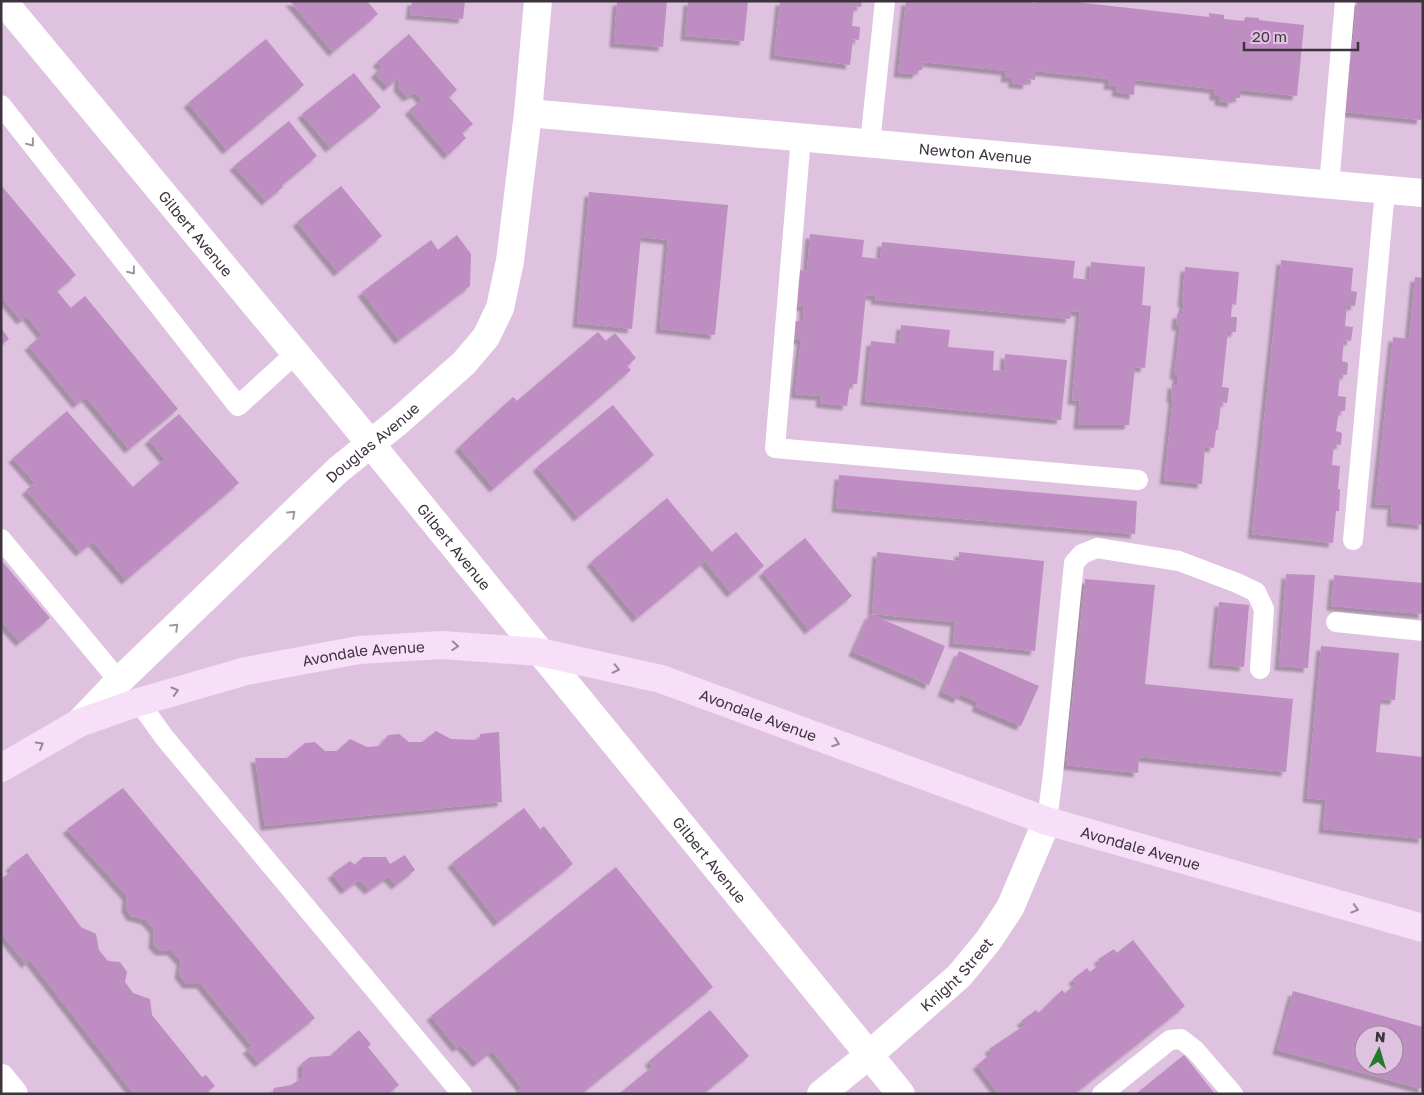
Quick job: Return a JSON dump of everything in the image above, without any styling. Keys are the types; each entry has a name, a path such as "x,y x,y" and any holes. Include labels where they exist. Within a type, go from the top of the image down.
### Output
{"main road":[{"name":"Avondale Avenue","path":"79,723 139,702 246,671 359,650 442,645 539,652 661,679 1047,821 1423,928"},
{"name":"Douglas Avenue","path":"1,768 79,723"}],"street":[{"name":"Gilbert Avenue","path":"3,1 370,444 901,1094"},
{"name":"Douglas Avenue","path":"79,723 119,681 338,470 400,420 464,363 486,337 500,308 510,261 528,113 538,1"},
{"name":"Newton Avenue","path":"528,113 1423,194"},
{"name":"Knight Street","path":"821,1094 869,1055 959,976 988,941 1010,908 1047,821"},
{"path":"1,1078 14,1094"}],"lane":[{"path":"870,143 885,1"},
{"path":"1328,185 1344,1"},
{"path":"1,105 238,406 295,354"},
{"path":"801,137 775,448 1138,480"},
{"path":"1353,540 1385,190"},
{"path":"1,538 119,681"},
{"path":"1047,821 1074,563 1082,554 1098,548 1179,561 1238,583 1256,592 1264,609 1260,669"},
{"path":"1336,622 1423,631"},
{"path":"139,702 171,744 462,1094"},
{"path":"1102,1094 1170,1040 1181,1039 1195,1050 1233,1094"}],"building":[{"path":"290,1 367,1 378,14 333,52"},
{"path":"412,1 465,1 463,19 410,15"},
{"path":"617,1 667,1 663,47 614,43"},
{"path":"688,1 748,1 744,41 685,36"},
{"path":"780,1 862,1 861,7 854,6 852,26 860,27 859,40 853,39 850,65 774,55"},
{"path":"906,1 1022,1 1036,3 1036,1 1067,1 1209,17 1209,13 1224,15 1224,19 1244,21 1245,17 1259,18 1259,20 1304,25 1297,96 1240,90 1240,98 1233,98 1232,103 1219,101 1219,96 1214,96 1214,89 1135,80 1134,95 1116,92 1117,86 1108,85 1109,79 1035,71 1035,80 1028,79 1027,85 1012,83 1013,78 1005,78 1006,71 924,62 922,70 918,70 917,74 898,73"},
{"path":"1357,1 1423,1 1423,103 1421,120 1345,112"},
{"path":"409,34 457,90 449,97 473,124 462,133 466,138 448,155 409,110 422,100 416,93 407,97 398,87 399,77 388,87 375,73 382,67 377,62"},
{"path":"266,39 304,85 227,150 188,103"},
{"path":"354,73 381,107 330,148 302,114"},
{"path":"289,121 317,156 266,201 234,166"},
{"path":"1,185 76,275 57,291 71,308 85,296 178,409 129,449 86,397 77,404 29,346 42,335 27,316 21,320 1,296"},
{"path":"341,186 382,236 338,272 297,222"},
{"path":"589,192 728,205 715,335 660,329 668,240 641,237 632,329 577,323"},
{"path":"810,234 864,240 862,257 880,259 882,242 1075,261 1073,278 1089,280 1091,262 1145,267 1142,305 1151,306 1145,368 1135,367 1129,425 1078,425 1080,401 1072,400 1080,312 1071,311 1070,319 875,300 876,296 866,295 857,384 850,384 847,406 820,403 821,396 795,394 801,340 794,339 795,321 803,322 804,307 797,306 800,270 807,271"},
{"path":"457,235 471,254 470,286 399,340 362,292 431,240 438,250"},
{"path":"1281,260 1353,268 1351,291 1357,292 1355,306 1347,305 1345,326 1353,327 1351,341 1344,340 1342,361 1348,363 1347,375 1340,374 1338,396 1346,397 1345,411 1339,411 1336,431 1342,433 1341,445 1334,444 1332,465 1340,466 1339,511 1336,511 1333,543 1252,534"},
{"path":"1185,267 1239,272 1236,305 1232,304 1231,317 1237,317 1236,332 1228,332 1222,387 1229,388 1227,403 1221,402 1214,448 1205,447 1202,484 1164,480 1173,399 1171,398 1172,384 1177,384 1177,375 1174,375 1180,326 1176,326 1177,314 1182,314 1184,303 1182,302"},
{"path":"1415,277 1423,278 1423,525 1391,522 1392,505 1375,504 1393,337 1409,339"},
{"path":"901,325 950,330 948,347 994,351 993,370 1004,371 1005,354 1067,360 1061,420 865,401 871,341 899,344"},
{"path":"1,328 9,339 1,345"},
{"path":"598,332 606,341 615,333 636,358 627,366 631,370 494,488 459,447 513,397 517,401"},
{"path":"613,405 654,455 578,517 537,467"},
{"path":"67,411 133,487 165,459 149,440 179,414 239,483 126,580 93,542 80,552 26,490 35,483 13,458"},
{"path":"839,475 1137,501 1135,534 836,508"},
{"path":"667,498 712,552 736,532 764,566 731,593 705,561 637,618 591,562"},
{"path":"805,538 852,596 809,630 763,572"},
{"path":"877,552 959,561 959,552 1044,561 1035,651 953,643 955,622 872,614"},
{"path":"1,560 50,618 20,642 1,621"},
{"path":"1286,574 1315,575 1308,668 1279,666"},
{"path":"1334,575 1423,583 1423,614 1331,606"},
{"path":"1085,579 1155,585 1145,684 1293,699 1286,772 1139,757 1138,773 1066,765"},
{"path":"1219,602 1249,605 1244,667 1213,664"},
{"path":"870,614 945,646 929,685 853,652"},
{"path":"1321,646 1399,653 1395,700 1381,699 1376,752 1423,757 1423,839 1323,829 1326,800 1307,798"},
{"path":"959,651 1039,686 1021,726 976,707 978,702 960,694 958,699 942,692"},
{"path":"436,731 451,739 479,740 480,734 499,732 502,802 265,826 255,758 287,758 305,743 315,742 325,751 337,751 350,739 367,747 380,746 388,735 399,734 409,742 422,742"},
{"path":"123,788 315,1018 259,1063 247,1049 252,1046 201,984 187,984 179,974 181,961 172,951 160,951 153,944 154,929 146,920 131,916 126,908 127,896 67,829"},
{"path":"524,808 540,829 544,826 573,864 498,922 452,863"},
{"path":"27,853 81,927 96,934 99,950 108,961 120,962 127,972 125,982 133,993 150,999 152,1015 202,1077 206,1075 215,1086 205,1094 134,1094 30,960 26,964 1,933 1,879 13,870 10,866"},
{"path":"405,855 415,870 396,885 388,877 369,890 359,880 345,890 332,874 350,861 355,865 363,857 386,857 390,864"},
{"path":"616,867 713,987 581,1094 514,1094 522,1088 492,1051 477,1063 461,1045 457,1048 431,1016"},
{"path":"1133,940 1185,1006 1074,1094 999,1094 977,1065 992,1053 989,1049 1025,1025 1021,1021 1036,1010 1039,1013 1062,990 1065,993 1076,984 1073,979 1087,968 1090,972 1101,963 1098,959 1114,949 1117,953"},
{"path":"1293,991 1423,1027 1423,1089 1371,1075 1404,1075 1404,1025 1354,1025 1354,1071 1277,1050"},
{"path":"710,1010 749,1056 703,1094 619,1094 653,1066 649,1061"},
{"path":"359,1030 371,1044 368,1047 399,1085 388,1094 272,1094 274,1088 291,1085 302,1078 302,1063 310,1057 330,1056"},
{"path":"1184,1055 1215,1094 1136,1094"}]}
